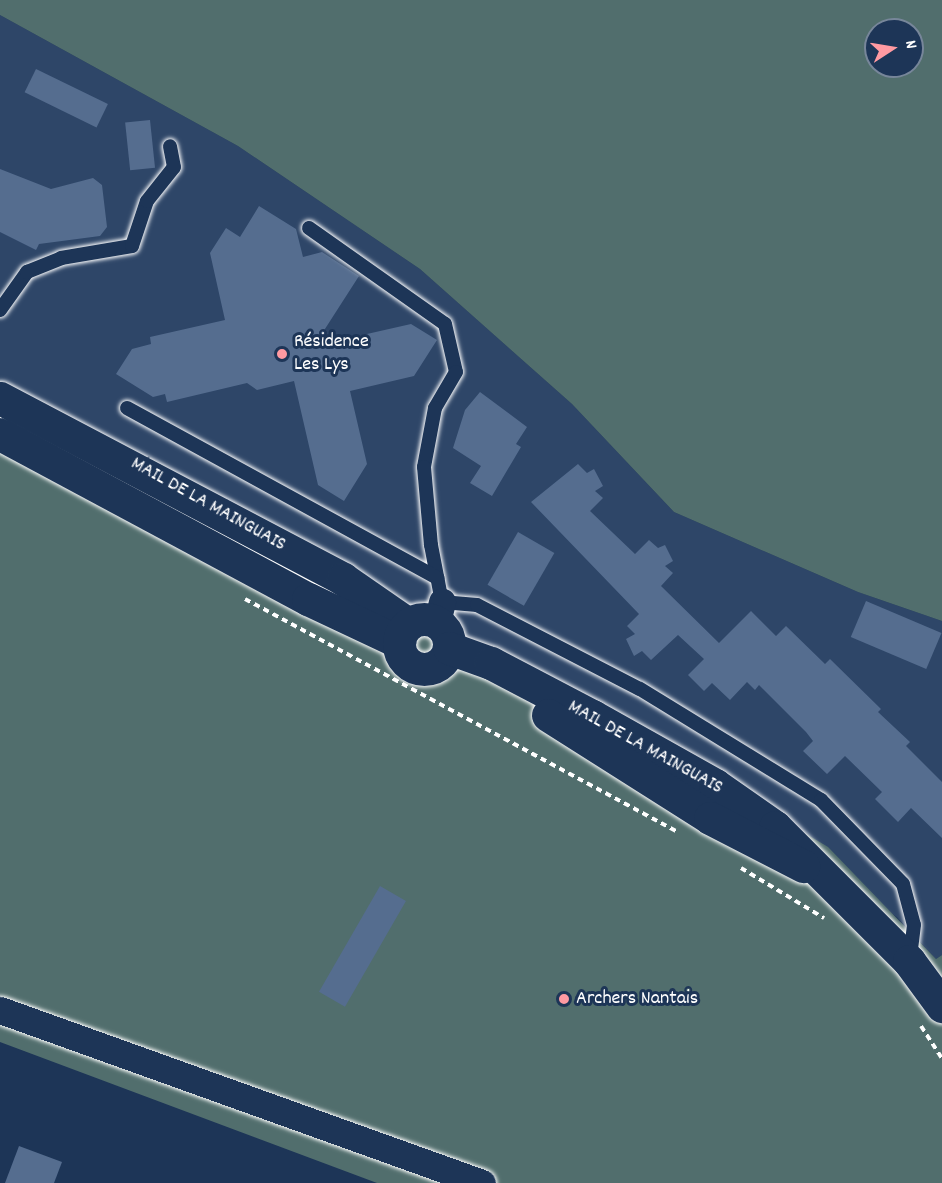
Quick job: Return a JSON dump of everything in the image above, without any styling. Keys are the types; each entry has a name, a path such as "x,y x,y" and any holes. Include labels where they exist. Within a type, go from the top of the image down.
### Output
{"street":[{"name":"MAIL DE LA MAINGUAIS","path":"0,398 431,625 490,663 715,785 775,827 909,961 930,1014"},
{"name":"MAIL DE LA MAINGUAIS","path":"0,434 308,599 431,625"},
{"path":"0,1010 482,1183"}],"lane":[{"path":"0,310 27,272 61,258 132,246 147,201 174,167 170,146"},
{"path":"309,228 445,324 456,372 435,408 424,467 431,625"},
{"path":"127,408 431,625"},
{"path":"431,625 477,604 640,689 821,800 903,884 914,925 909,961"}],"path":[{"path":"237,595 683,835"},
{"path":"732,863 827,920"},
{"path":"930,1014 942,1058"}],"shaded area":[{"path":"0,15 238,146 420,269 572,404 674,512 858,592 942,621 942,955 936,959 897,917 642,736 0,387"}],"green space":[{"path":"0,0 942,0 942,621 858,592 674,512 572,404 420,269 238,146 0,15"},
{"path":"0,387 642,736 828,847 936,959 942,955 942,1183 377,1183 0,1042"}],"building":[{"path":"36,69 108,104 97,127 25,92"},
{"path":"150,120 155,168 130,170 125,123"},
{"path":"0,169 51,189 93,178 102,185 107,227 100,236 39,244 36,250 0,232"},
{"name":"Résidence Les Lys","path":"259,206 296,229 303,257 322,252 359,276 314,346 411,324 437,340 414,376 350,391 367,464 344,501 318,485 294,381 257,390 247,383 167,402 165,394 153,397 116,374 132,349 151,344 150,337 225,320 210,253 226,228 240,237"},
{"path":"480,392 527,427 516,444 521,447 492,496 470,483 481,466 453,448 465,410"},
{"path":"578,464 587,473 594,469 603,486 595,491 603,498 590,511 635,554 649,540 658,548 665,545 673,561 665,566 673,573 661,586 719,643 751,611 776,636 786,626 825,664 830,659 881,709 878,712 910,742 906,746 942,782 942,838 911,808 898,822 875,799 882,792 845,756 827,774 803,751 813,741 759,685 755,690 747,682 730,700 712,683 704,691 688,675 704,659 678,635 651,660 642,651 634,656 626,639 635,634 627,626 639,614 531,502"},
{"path":"518,532 554,553 524,606 488,585"},
{"path":"866,601 941,633 926,669 851,637"},
{"path":"380,886 406,901 345,1007 319,992"},
{"path":"19,1146 62,1162 54,1183 5,1183"}],"place":[{"name":"Résidence Les Lys","path":"282,354"},
{"name":"Archers Nantais","path":"564,999"}]}
